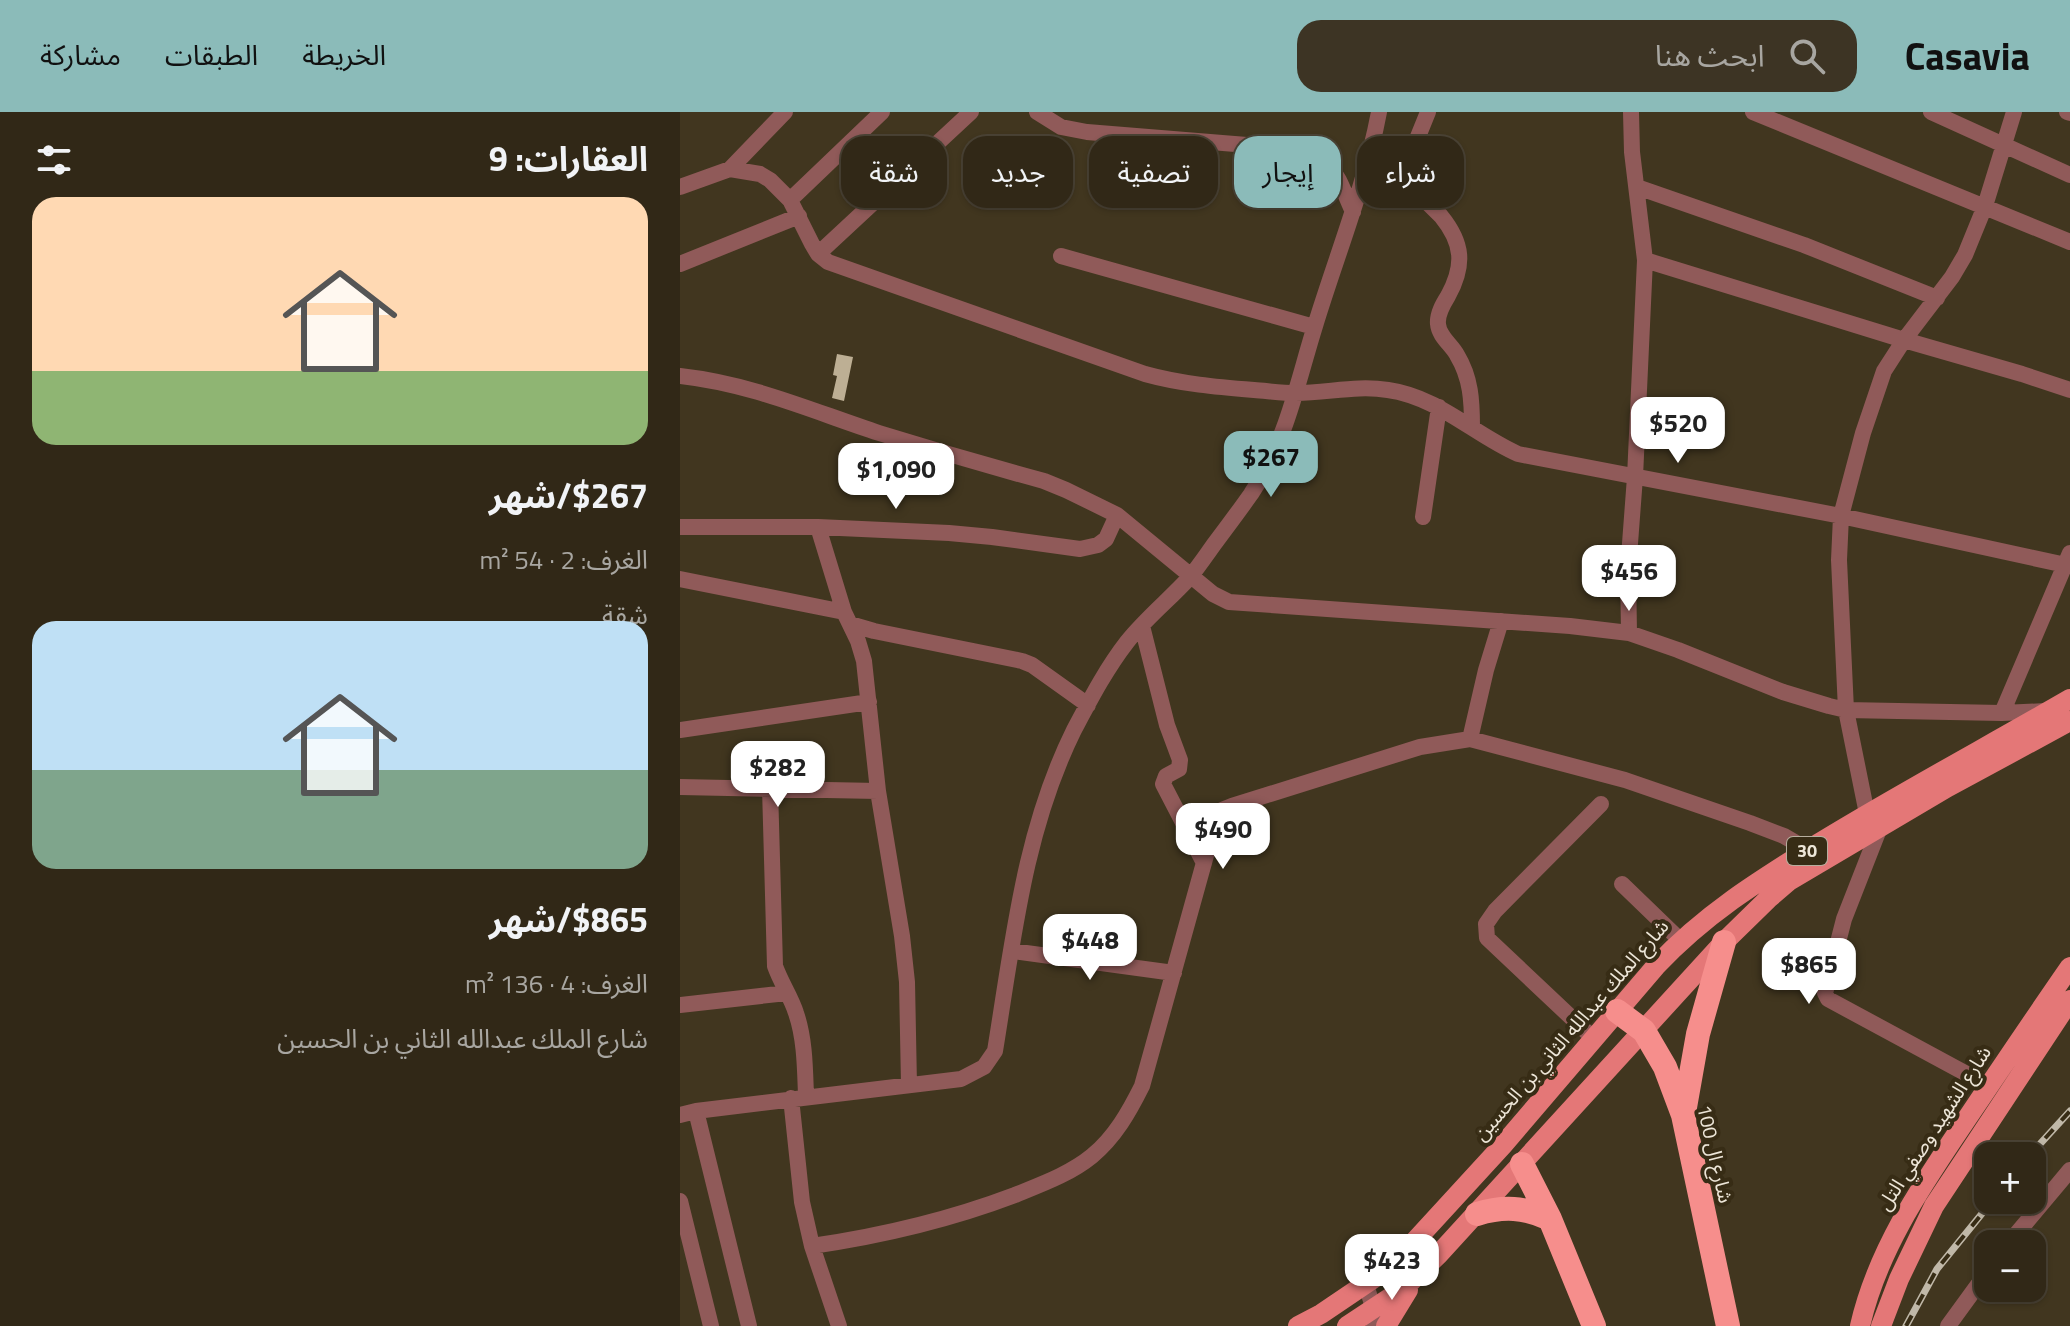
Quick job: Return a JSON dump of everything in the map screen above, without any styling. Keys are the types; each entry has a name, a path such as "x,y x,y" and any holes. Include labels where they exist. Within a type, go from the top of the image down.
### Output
{"highway":[{"path":"1683,1115 1698,1034 1724,942"},
{"name":"شارع ال 100","path":"1617,1011 1644,1031 1665,1067 1683,1115 1728,1326"},
{"path":"1522,1164 1550,1219 1594,1326"},
{"path":"1477,1214 1507,1208 1522,1209 1550,1219"}],"main road":[{"name":"شارع الملك عبدالله الثاني بن الحسين","path":"1368,1322 1414,1280 1477,1214 1724,942 1768,899 1874,820 2070,699"},
{"name":"شارع الملك عبدالله الثاني بن الحسين","path":"1298,1326 1389,1270 1503,1145 1680,940 1738,895 1808,850 1948,787 2070,721"},
{"name":"شارع الشهيد وصفي التل","path":"1860,1326 1885,1252 1916,1194 2070,967"},
{"path":"1881,1326 1899,1279 1934,1206 2070,1000"},
{"path":"1503,1145 1522,1164"}],"street":[{"path":"680,187 730,169 785,112"},
{"path":"790,200 882,112"},
{"path":"818,254 971,112"},
{"path":"1374,136 1379,112"},
{"path":"1418,136 1428,112"},
{"path":"1629,633 1628,570 1645,260 1632,152 1631,112"},
{"path":"1753,112 2070,242"},
{"path":"1931,112 2070,175"},
{"path":"1989,1086 1828,999 1825,993 1874,820 1846,710 1839,560 1841,516 1873,399 1884,371 1965,255 1985,206 2014,112"},
{"path":"1047,115 1061,127 1087,132 1296,149 1312,154 1336,173 1353,212"},
{"path":"730,169 760,174 770,180 790,200 818,254 828,262 1145,374 1197,385 1297,393 1363,387 1390,390 1428,401 1518,454 2068,561 2002,713"},
{"path":"1637,187 1804,245 1937,298"},
{"path":"749,1326 688,1113 961,1079 984,1067 990,1060 995,1051 1021,890 1034,833 1055,774 1105,672 1128,640 1191,575 1250,495 1270,462 1297,393 1314,327 1357,199"},
{"path":"1433,208 1451,228 1459,245 1460,263 1437,323 1467,374 1472,395 1472,427"},
{"path":"680,264 799,216"},
{"path":"1061,256 1314,327"},
{"path":"1645,260 2070,390"},
{"path":"680,376 757,390 879,433 1044,481 1117,515 1213,594 1229,602 1629,633 1783,692 1846,710 2002,713 2050,710"},
{"path":"1423,517 1439,407"},
{"path":"680,527 818,527 970,535 1080,549 1098,545 1106,539 1117,515"},
{"path":"818,527 864,661 878,791 905,967 909,1085"},
{"path":"680,579 847,618 874,631 1022,661 1042,671 1088,705"},
{"path":"1470,739 1501,621"},
{"path":"1142,626 1167,725 1180,760 1179,769 1166,776 1163,784 1204,863"},
{"path":"680,730 869,702"},
{"path":"812,1246 887,1233 962,1214 1034,1188 1069,1172 1093,1155 1121,1123 1142,1086 1215,823 1222,810 1420,747 1470,739 1625,780 1784,836 1808,850"},
{"path":"680,787 878,791"},
{"path":"770,788 775,966 796,1010 799,1025 802,1202 812,1246 839,1326"},
{"path":"1593,1038 1487,938 1486,924 1495,911 1601,804"},
{"path":"1622,884 1680,940"},
{"path":"1012,951 1174,973"},
{"path":"680,1005 787,993"},
{"path":"2020,1230 2070,1170"},
{"path":"680,1201 711,1326"},
{"path":"1360,1288 1368,1322"},
{"path":"1948,1326 1974,1290"}],"building":[{"path":"837,354 853,357 844,401 832,398 837,376 833,375"}],"railway":[{"path":"2042,1142 2070,1111"},
{"path":"1906,1326 1937,1269 1982,1214"}]}
